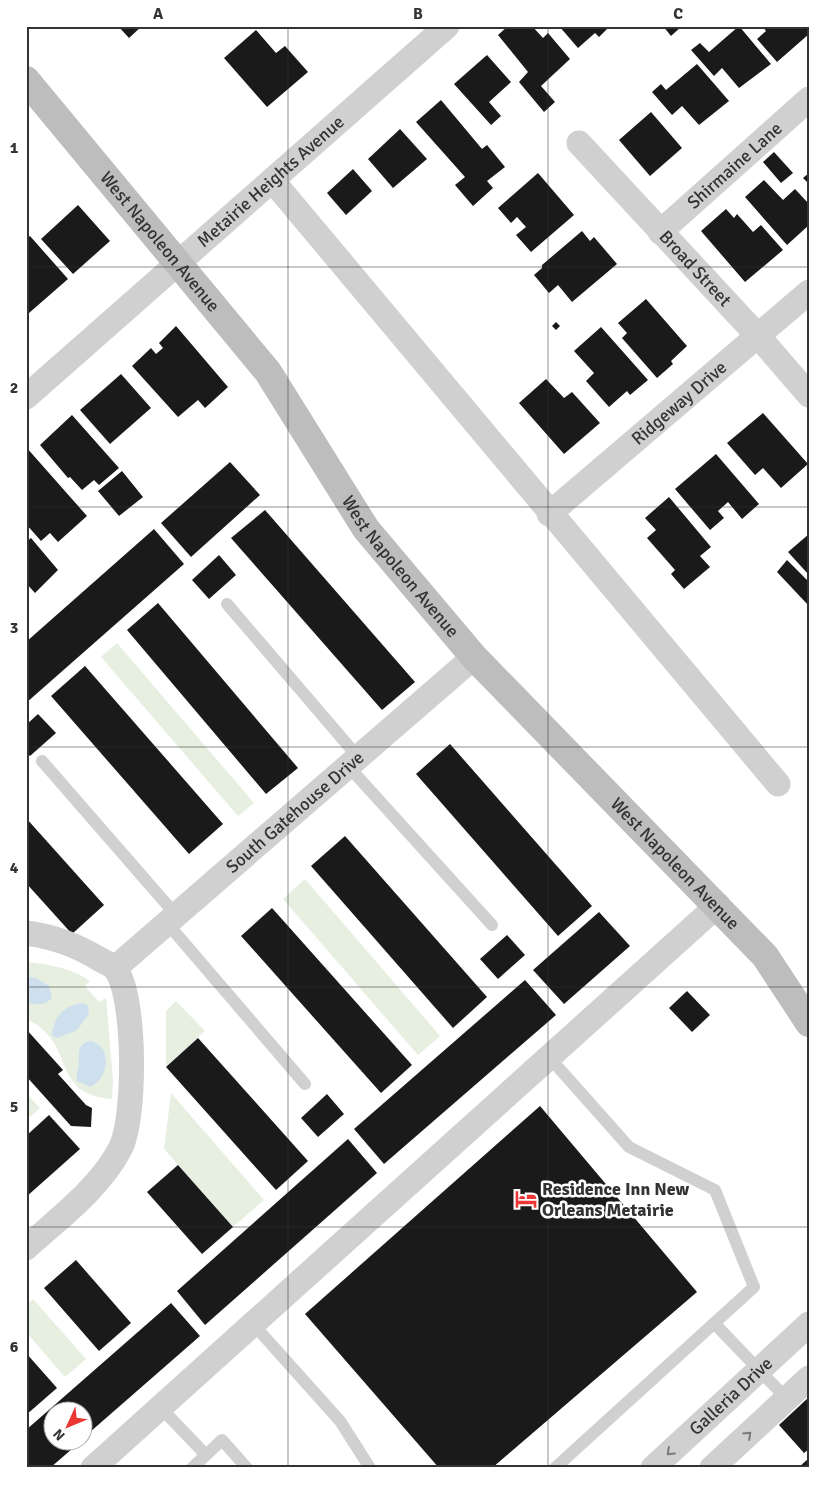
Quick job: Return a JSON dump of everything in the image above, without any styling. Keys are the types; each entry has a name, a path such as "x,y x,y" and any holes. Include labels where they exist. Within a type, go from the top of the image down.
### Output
{"street":[{"name":"Metairie Heights Avenue","path":"26,397 447,26"},
{"name":"West Napoleon Avenue","path":"26,80 268,372 366,529 474,657 718,905 765,956 809,1023"},
{"name":"Shirmaine Lane","path":"660,232 809,99"},
{"name":"Broad Street","path":"579,143 758,336 809,396"},
{"path":"272,180 549,514 778,784"},
{"name":"Ridgeway Drive","path":"549,514 809,292"},
{"name":"South Gatehouse Drive","path":"115,968 474,657"},
{"path":"93,1468 718,905"},
{"path":"26,933 76,945 115,968 124,983 131,1019 129,1109 121,1148 96,1184 26,1248"},
{"name":"Galleria Drive","path":"653,1468 809,1324"},
{"path":"712,1468 809,1378"}],"lane":[{"path":"227,604 353,762 492,925"},
{"path":"42,761 305,1084"},
{"path":"549,1057 629,1146 715,1190 754,1287 554,1468"},
{"path":"714,1323 786,1398"},
{"path":"252,1324 340,1421 370,1468"},
{"path":"160,1407 206,1455"},
{"path":"192,1468 222,1440 247,1468"}],"shaded area":[{"path":"117,643 254,803 238,816 101,657"},
{"path":"305,879 440,1036 418,1055 283,899"},
{"path":"26,962 51,965 75,973 90,981 85,986 99,1002 106,998 113,1080 112,1099 92,1095 79,1088 70,1078 52,1040 42,1029 26,1019"},
{"path":"176,1001 205,1031 166,1067 166,1011"},
{"path":"26,1093 40,1108 26,1120"},
{"path":"171,1093 264,1200 233,1227 164,1149"},
{"path":"33,1299 86,1359 65,1377 26,1332 26,1305"}],"water":[{"path":"26,977 36,978 49,986 52,998 43,1004 26,1004"},
{"path":"83,1003 88,1006 89,1014 77,1030 58,1038 52,1036 55,1023 61,1013 70,1006"},
{"path":"91,1041 98,1044 103,1050 106,1063 101,1077 90,1087 77,1081 77,1076 79,1050 83,1044"}],"building":[{"path":"118,26 142,26 129,38"},
{"path":"508,26 532,26 543,38 548,33 570,59 541,86 555,102 544,112 519,82 528,72 498,35"},
{"path":"559,26 610,26 599,37 595,33 578,48"},
{"path":"663,26 682,26 671,36"},
{"path":"739,26 771,64 739,88 722,68 714,76 691,50 700,43 709,52"},
{"path":"762,26 809,26 809,34 777,62 757,39 766,31"},
{"path":"256,30 276,53 285,46 308,72 267,107 224,58"},
{"path":"487,55 511,82 489,102 501,116 491,125 454,84"},
{"path":"697,64 729,101 699,125 682,106 672,115 652,92 661,84 666,90"},
{"path":"441,100 482,149 487,145 505,167 487,181 493,188 473,206 455,185 465,177 416,122"},
{"path":"651,112 682,148 650,176 619,140"},
{"path":"400,129 427,159 393,188 368,159"},
{"path":"774,152 793,173 781,183 763,162"},
{"path":"353,169 372,191 346,215 327,193"},
{"path":"538,173 574,215 531,252 516,235 526,227 517,217 511,223 498,208"},
{"path":"809,173 809,184 803,178"},
{"path":"764,180 783,200 795,189 809,204 809,225 787,245 745,197"},
{"path":"78,205 110,241 73,274 41,239"},
{"path":"726,209 734,218 737,214 753,232 761,225 783,250 745,282 701,231"},
{"path":"582,231 590,241 594,237 617,264 572,302 558,285 549,293 534,275 542,268 542,265"},
{"path":"30,236 68,279 29,313 26,309 26,239"},
{"path":"646,299 687,346 671,361 673,364 657,378 622,338 627,333 618,323"},
{"path":"556,322 560,326 556,330 552,326"},
{"path":"176,326 228,387 205,408 198,400 178,417 132,366 151,348 156,354 163,348 159,343"},
{"path":"601,327 648,380 630,395 627,391 609,407 586,381 594,373 574,351"},
{"path":"121,374 151,408 110,444 80,410"},
{"path":"546,379 564,398 572,392 600,423 564,454 519,403"},
{"path":"763,413 808,464 781,488 763,468 755,475 727,443"},
{"path":"72,415 119,468 99,485 94,480 82,490 70,477 68,478 40,445"},
{"path":"26,447 87,516 58,542 50,533 41,541 26,524"},
{"path":"716,454 759,504 742,519 728,502 718,511 724,518 710,530 675,489"},
{"path":"230,462 260,495 191,557 161,523"},
{"path":"122,471 143,497 119,516 98,491"},
{"path":"669,497 711,547 700,556 710,567 684,589 671,574 675,570 647,538 656,530 645,518"},
{"path":"265,510 415,682 382,710 231,538"},
{"path":"154,529 184,564 26,703 26,642"},
{"path":"809,534 809,575 788,552"},
{"path":"31,538 58,570 35,593 26,583 26,542"},
{"path":"219,555 236,575 209,599 192,580"},
{"path":"787,560 809,582 809,606 777,572"},
{"path":"158,603 298,768 266,794 127,630"},
{"path":"85,666 223,824 189,854 51,696"},
{"path":"38,714 56,733 30,756 26,753 26,725"},
{"path":"450,744 592,906 558,936 416,774"},
{"path":"26,818 104,905 72,934 26,883"},
{"path":"345,836 487,997 453,1028 311,866"},
{"path":"272,908 412,1065 381,1093 241,936"},
{"path":"599,912 630,946 564,1004 533,970"},
{"path":"507,935 525,955 498,979 480,959"},
{"path":"525,980 556,1015 384,1164 354,1129"},
{"path":"687,991 710,1015 692,1032 669,1008"},
{"path":"26,1029 63,1070 58,1074 86,1105 92,1108 91,1127 71,1126 26,1076"},
{"path":"198,1038 308,1161 276,1190 166,1067"},
{"path":"327,1094 344,1114 318,1137 301,1118"},
{"name":"Residence Inn New Orleans Metairie","path":"540,1106 697,1292 492,1468 439,1468 305,1314"},
{"path":"49,1115 80,1149 26,1197 26,1136"},
{"path":"348,1139 377,1173 205,1325 177,1291"},
{"path":"178,1165 233,1227 202,1254 147,1192"},
{"path":"76,1260 131,1323 99,1351 44,1288"},
{"path":"171,1303 200,1336 92,1430 92,1402 58,1402"},
{"path":"26,1353 57,1388 26,1415"},
{"path":"809,1397 809,1449 804,1453 779,1425"},
{"path":"42,1416 42,1452 68,1452 50,1468 26,1468 26,1430"},
{"path":"809,1458 809,1468 798,1468"}],"place":[{"name":"Residence Inn New Orleans Metairie","path":"526,1199"}]}
